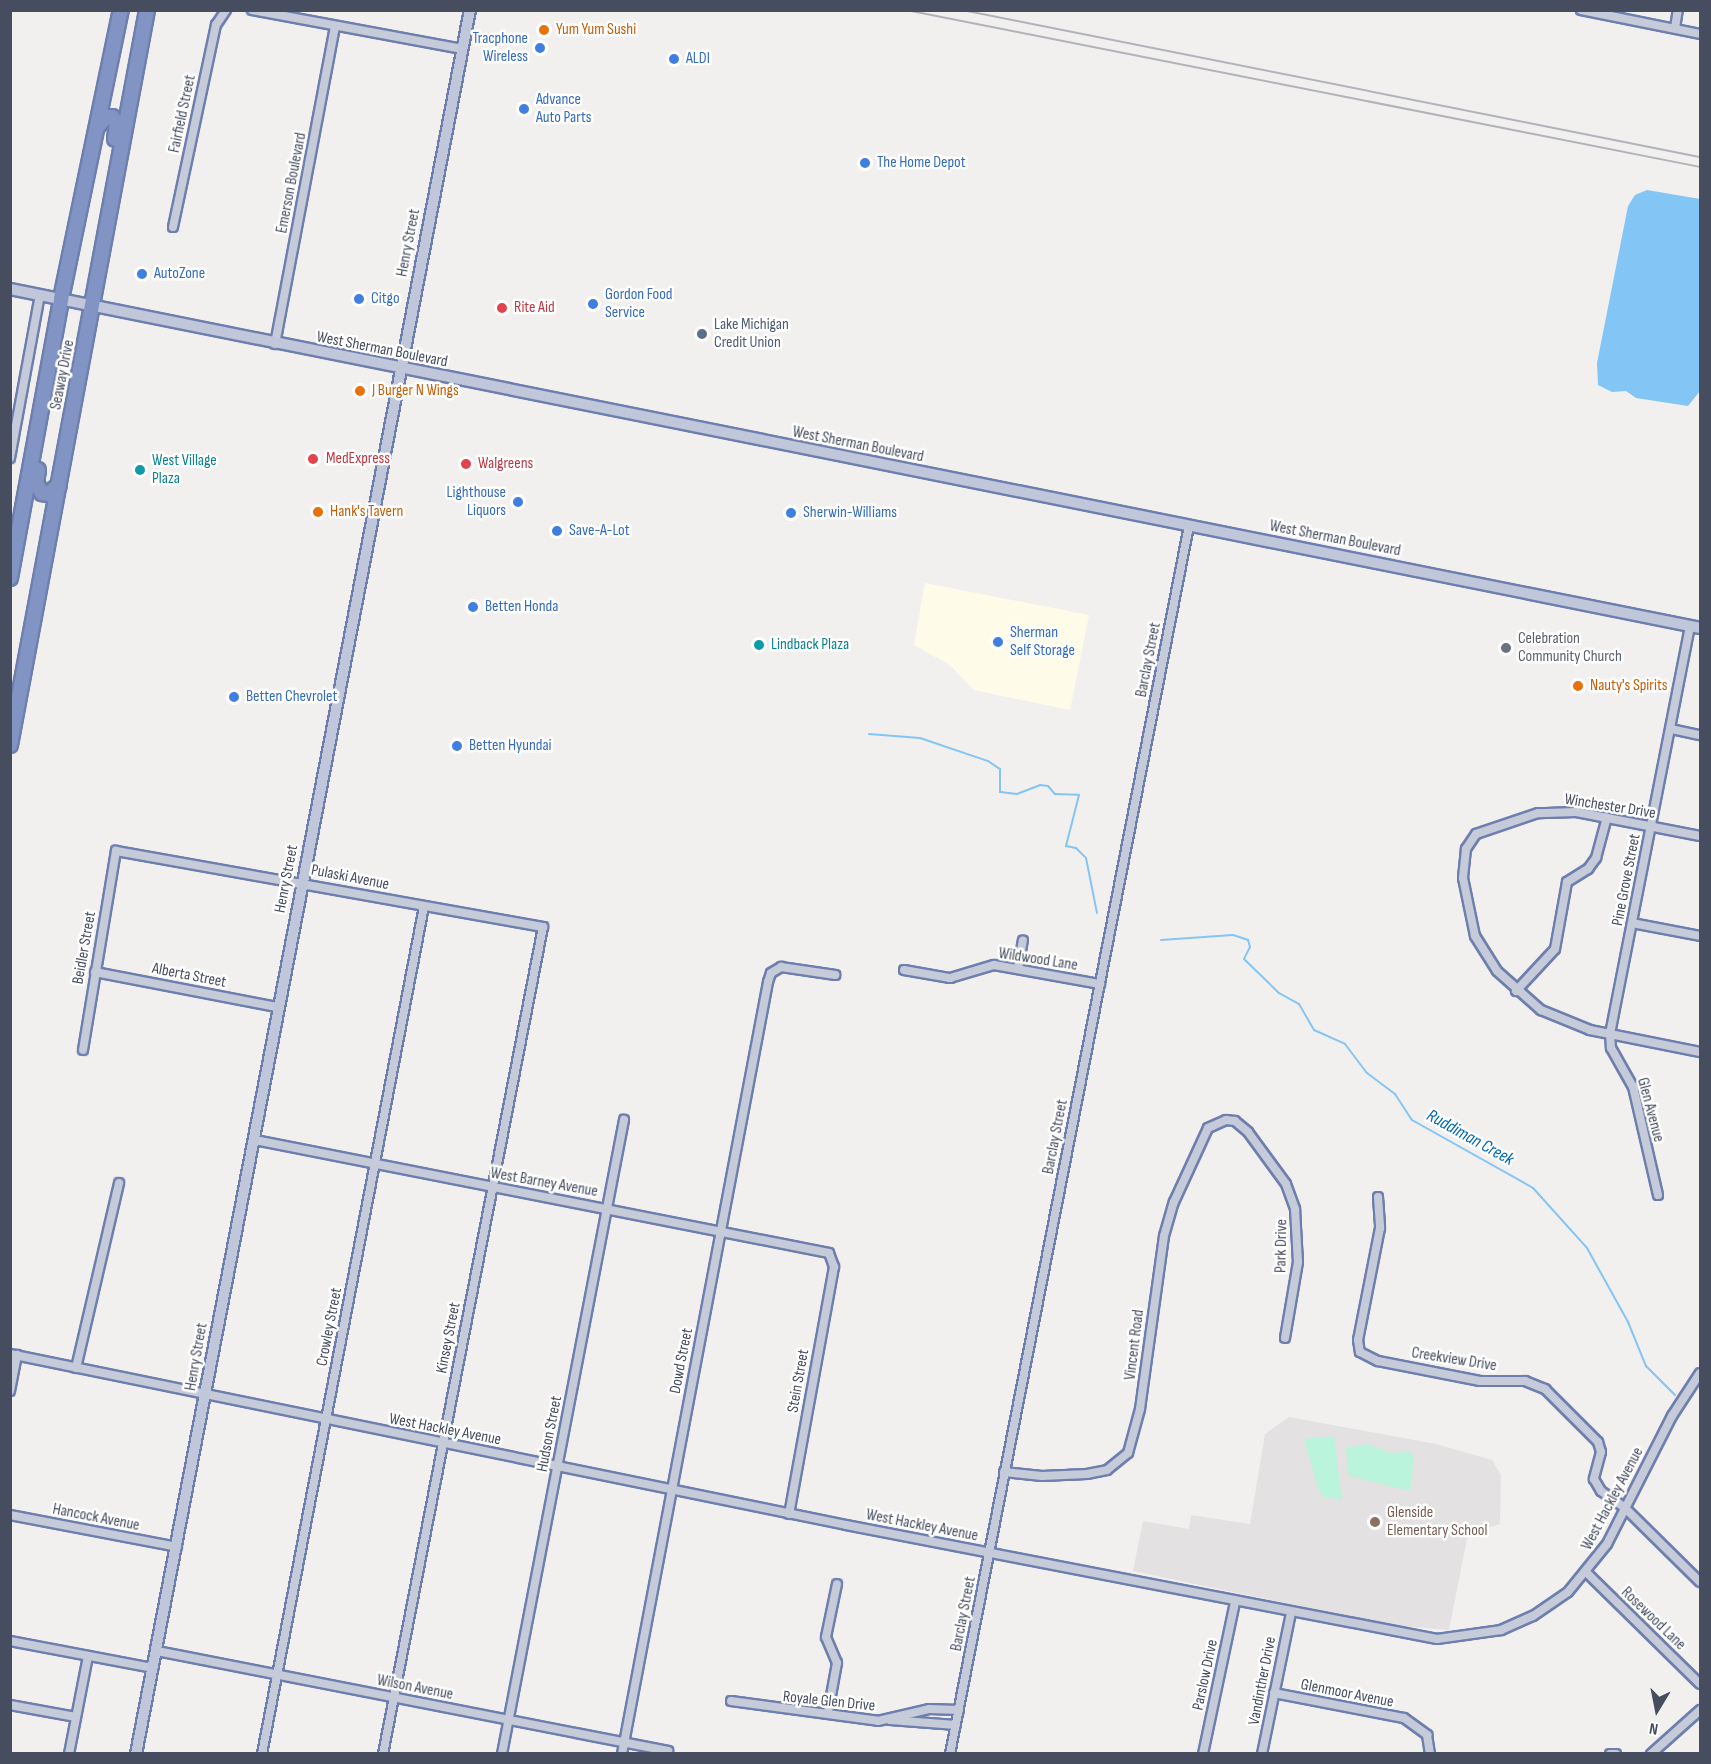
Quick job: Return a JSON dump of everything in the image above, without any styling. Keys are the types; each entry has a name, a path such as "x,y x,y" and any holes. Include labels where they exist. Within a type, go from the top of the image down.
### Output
{"highway":[{"name":"Seaway Drive","path":"10,578 61,305 121,10"},
{"name":"Seaway Drive","path":"10,745 147,10"},
{"path":"96,286 92,268 117,123 106,117 97,127"},
{"path":"58,485 48,494 37,489 36,483 63,333 61,305"}],"main road":[{"name":"Henry Street","path":"136,1754 255,1140 277,1006 471,10"},
{"name":"West Sherman Boulevard","path":"10,289 40,295 61,305 92,307 1695,627"}],"street":[{"name":"Fairfield Street","path":"173,227 216,25 226,10"},
{"path":"252,10 462,49"},
{"path":"1581,10 1701,34"},
{"path":"1675,28 1678,10"},
{"name":"Emerson Boulevard","path":"275,344 335,27"},
{"path":"10,458 40,295"},
{"name":"Barclay Street","path":"950,1754 1190,526"},
{"name":"Pine Grove Street","path":"1610,1034 1671,729 1695,627"},
{"path":"1671,729 1701,735"},
{"name":"Winchester Drive","path":"1701,837 1607,817 1567,812 1538,813 1490,828 1467,844 1463,878 1475,936 1497,971 1516,991 1566,1022 1610,1034 1701,1052"},
{"path":"1516,991 1555,949 1567,882 1588,869 1596,858 1607,817"},
{"name":"Pulaski Avenue","path":"116,851 302,882 543,927"},
{"name":"Beidler Street","path":"83,1050 116,851"},
{"name":"Crowley Street","path":"262,1754 424,906"},
{"path":"1632,923 1701,936"},
{"name":"Kinsey Street","path":"383,1754 543,927"},
{"path":"1018,968 1023,940"},
{"name":"Wildwood Lane","path":"904,970 950,978 983,966 1018,968 1100,984"},
{"name":"Dowd Street","path":"622,1754 771,973 781,967 835,975"},
{"name":"Alberta Street","path":"95,972 277,1006"},
{"name":"Glen Avenue","path":"1610,1034 1611,1048 1633,1087 1658,1195"},
{"name":"Hudson Street","path":"502,1754 624,1120"},
{"name":"Park Drive","path":"1217,1123 1235,1121 1248,1132 1286,1184 1295,1209 1298,1262 1285,1338"},
{"name":"Vincent Road","path":"1004,1472 1042,1476 1087,1474 1107,1470 1128,1453 1140,1409 1164,1236 1187,1171 1208,1128 1217,1123"},
{"name":"West Barney Avenue","path":"255,1140 829,1253"},
{"path":"76,1368 119,1183"},
{"name":"Creekview Drive","path":"1378,1197 1380,1228 1358,1340 1360,1352 1378,1361 1480,1381 1538,1384 1598,1442 1601,1452 1593,1479 1601,1491 1625,1508"},
{"name":"Stein Street","path":"789,1514 834,1267 829,1253"},
{"path":"10,1391 14,1354"},
{"name":"West Hackley Avenue","path":"14,1354 205,1396 789,1514 1422,1638 1469,1637 1501,1630 1533,1616 1568,1592 1587,1573 1625,1508 1672,1416 1701,1373"},
{"path":"1625,1508 1701,1582"},
{"name":"Hancock Avenue","path":"10,1515 177,1547"},
{"name":"Rosewood Lane","path":"1587,1573 1701,1684"},
{"path":"828,1712 837,1663 826,1637 837,1584"},
{"name":"Parslow Drive","path":"1203,1754 1235,1602"},
{"name":"Vandinther Drive","path":"1262,1754 1290,1613"},
{"path":"10,1641 153,1668"},
{"name":"Wilson Avenue","path":"157,1651 668,1751"},
{"path":"69,1754 87,1656"},
{"name":"Glenmoor Avenue","path":"1274,1693 1404,1718 1427,1735 1430,1754"},
{"name":"Royale Glen Drive","path":"731,1701 777,1710 828,1712 889,1720 929,1709 959,1710"},
{"path":"10,1705 76,1717"},
{"path":"1651,1754 1701,1710"},
{"path":"889,1720 956,1725"},
{"path":"1610,1754 1616,1754"}],"shaded area":[{"path":"925,583 1089,615 1070,710 974,690 950,665 914,645"},
{"name":"Glenside Elementary School","path":"1289,1417 1436,1444 1492,1460 1501,1475 1500,1524 1468,1534 1449,1630 1390,1625 1133,1571 1143,1521 1189,1529 1191,1515 1250,1524 1265,1434"}],"green space":[{"path":"1334,1436 1342,1500 1324,1497 1319,1491 1304,1439"},
{"path":"1368,1444 1389,1453 1410,1452 1414,1456 1410,1491 1349,1476 1346,1448"}],"water":[{"path":"1647,190 1700,199 1700,391 1688,406 1636,398 1626,391 1612,392 1598,385 1597,363 1628,206 1635,195"}],"waterway":[{"name":"Ruddiman Creek","path":"869,734 920,738 988,761 1000,769 1000,792 1017,794 1040,785 1048,786 1055,794 1079,795 1066,846 1076,848 1086,858 1097,913"},
{"name":"Ruddiman Creek","path":"1161,940 1233,935 1248,940 1250,947 1244,959 1279,993 1299,1004 1314,1030 1345,1044 1367,1073 1395,1094 1412,1120 1533,1188 1587,1248 1628,1322 1646,1366 1675,1395"}],"railway":[{"path":"906,10 1700,167"},
{"path":"962,10 1700,157"}],"place":[{"name":"Yum Yum Sushi","path":"544,30"},
{"name":"Tracphone Wireless","path":"540,48"},
{"name":"ALDI","path":"674,59"},
{"name":"Advance Auto Parts","path":"524,109"},
{"name":"The Home Depot","path":"865,163"},
{"name":"AutoZone","path":"142,274"},
{"name":"Citgo","path":"359,299"},
{"name":"Gordon Food Service","path":"593,304"},
{"name":"Rite Aid","path":"502,308"},
{"name":"Lake Michigan Credit Union","path":"702,334"},
{"name":"J Burger N Wings","path":"360,391"},
{"name":"MedExpress","path":"313,459"},
{"name":"Walgreens","path":"466,464"},
{"name":"West Village Plaza","path":"140,470"},
{"name":"Lighthouse Liquors","path":"518,502"},
{"name":"Hank's Tavern","path":"318,512"},
{"name":"Sherwin-Williams","path":"791,513"},
{"name":"Save-A-Lot","path":"557,531"},
{"name":"Betten Honda","path":"473,607"},
{"name":"Sherman Self Storage","path":"998,642"},
{"name":"Lindback Plaza","path":"759,645"},
{"name":"Celebration Community Church","path":"1506,648"},
{"name":"Nauty's Spirits","path":"1578,686"},
{"name":"Betten Chevrolet","path":"234,697"},
{"name":"Betten Hyundai","path":"457,746"},
{"name":"Glenside Elementary School","path":"1375,1522"}]}
